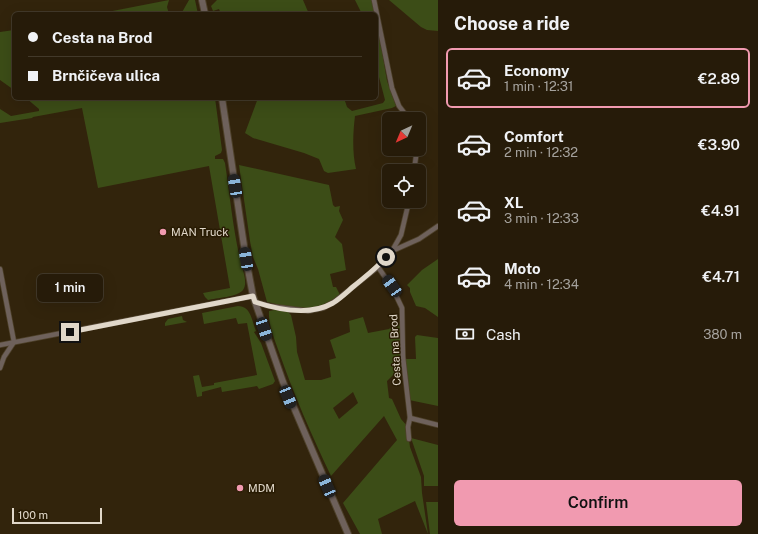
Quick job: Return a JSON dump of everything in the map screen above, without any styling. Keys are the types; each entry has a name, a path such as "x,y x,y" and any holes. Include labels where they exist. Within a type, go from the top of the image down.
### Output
{"street":[{"path":"202,0 205,12"},
{"path":"374,0 376,12"},
{"path":"378,20 392,88 399,106 404,112"},
{"path":"222,100 246,259 254,299 282,382 348,534"},
{"path":"0,344 254,299 268,306 308,311 323,308 334,302 378,267 401,236 407,208"},
{"path":"392,250 422,237 438,226"},
{"name":"Cesta na Brod","path":"378,267 392,286 402,308 404,364 410,418 408,427 409,439"},
{"path":"0,269 14,342 4,358 0,368"},
{"path":"410,418 438,425"}],"green space":[{"path":"169,0 167,7 168,12 107,12"},
{"path":"189,0 195,0 198,12 182,12"},
{"path":"217,0 303,0 308,12 220,12 219,9 213,11 211,6"},
{"path":"355,0 372,0 375,12 361,12"},
{"path":"389,0 438,0 438,31 427,30 421,27"},
{"path":"378,28 387,81 396,106 355,116 353,142 356,169 328,173 324,171 319,159 253,138 245,133 257,100 345,100 347,107 352,111 383,103 385,100 379,77"},
{"path":"12,30 12,89 0,80 0,32"},
{"path":"28,100 215,100 222,150 221,153 215,156 215,159 223,159 225,163 236,238 245,277 243,290 232,296 208,300 203,293 230,288 209,166 98,188 82,108 0,123 0,109 11,116 39,111 39,109"},
{"path":"239,165 329,185 333,205 335,207 340,206 339,211 343,220 335,237 342,244 346,270 330,274 333,287 336,287 340,295 322,305 305,308 267,302 258,269 253,257"},
{"path":"438,259 438,317 425,308 416,306 410,292 410,288 407,285 422,270"},
{"path":"238,306 246,308 250,315 256,331 254,332 261,343 275,381 273,384 259,389 257,386 222,392 221,387 202,392 202,396 197,397 193,376 199,375 202,387 214,385 214,383 257,375 247,323 238,324 236,318 204,324 202,313"},
{"path":"275,310 288,312 291,315 296,337 297,352 305,380 321,380 331,377 329,360 336,358 330,340 350,332 349,321 363,317 368,333 389,329 397,322 401,324 402,370 395,371 387,381 389,398 392,399 401,419 407,426 410,447 421,477 428,534 415,501 378,519 382,534 360,534 343,503 397,440 384,416 331,476 285,368 272,332 269,311","holes":["353,392 358,403 339,419 333,408"]},
{"path":"182,316 183,320 187,322 165,326 168,319"},
{"path":"417,335 438,338 438,406 409,400 404,359 416,359 415,337"},
{"path":"411,438 438,445 438,486 424,486 424,476"},
{"path":"426,502 438,502 438,534 430,534"}],"place":[{"name":"MAN Truck","path":"163,232"},
{"name":"MDM","path":"240,488"}],"route":[{"path":"70,332 253,296 255,302 268,306 308,311 323,308 334,302 378,267 386,257"}]}
